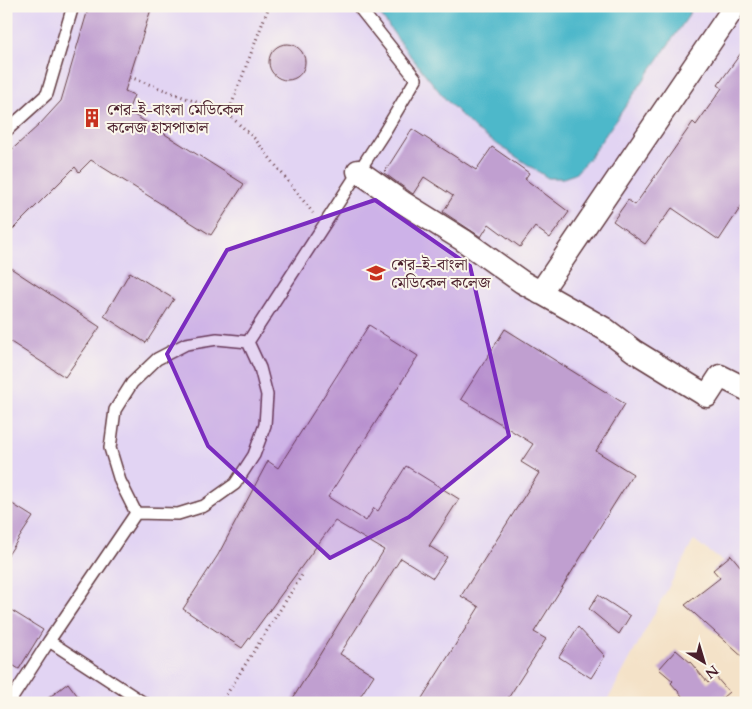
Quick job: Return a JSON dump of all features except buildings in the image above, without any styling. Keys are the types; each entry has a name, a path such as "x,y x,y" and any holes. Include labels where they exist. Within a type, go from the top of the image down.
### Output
{"street":[{"path":"540,293 735,6"},
{"path":"358,171 540,293 605,329 634,351 707,396 720,376 746,389"}],"lane":[{"path":"6,131 47,94 72,6"},
{"path":"248,342 416,79 358,6"},
{"path":"136,513 120,481 110,448 115,410 132,383 157,360 186,344 216,338 248,342"},
{"path":"136,513 178,514 204,506 236,484 254,455 265,425 267,395 260,368 248,342"},
{"path":"8,703 136,513"},
{"path":"49,641 144,703"}],"path":[{"path":"228,114 270,6"},
{"path":"130,77 228,114 254,139 323,225"},
{"path":"221,703 304,572"}],"highlighted area":[{"path":"375,200 470,266 509,436 409,517 330,558 208,446 167,354 227,250"}],"shaded area":[{"name":"শের-ই-বাংলা মেডিকেল কলেজ","path":"6,6 746,6 746,579 694,540 606,703 6,703"}],"water":[{"path":"374,6 692,7 687,18 590,157 575,174 563,178 548,178 476,130 447,101 408,53"}],"place":[{"name":"শের-ই-বাংলা মেডিকেল কলেজ হাসপাতাল","path":"92,118"},
{"name":"শের-ই-বাংলা মেডিকেল কলেজ","path":"376,273"}]}
